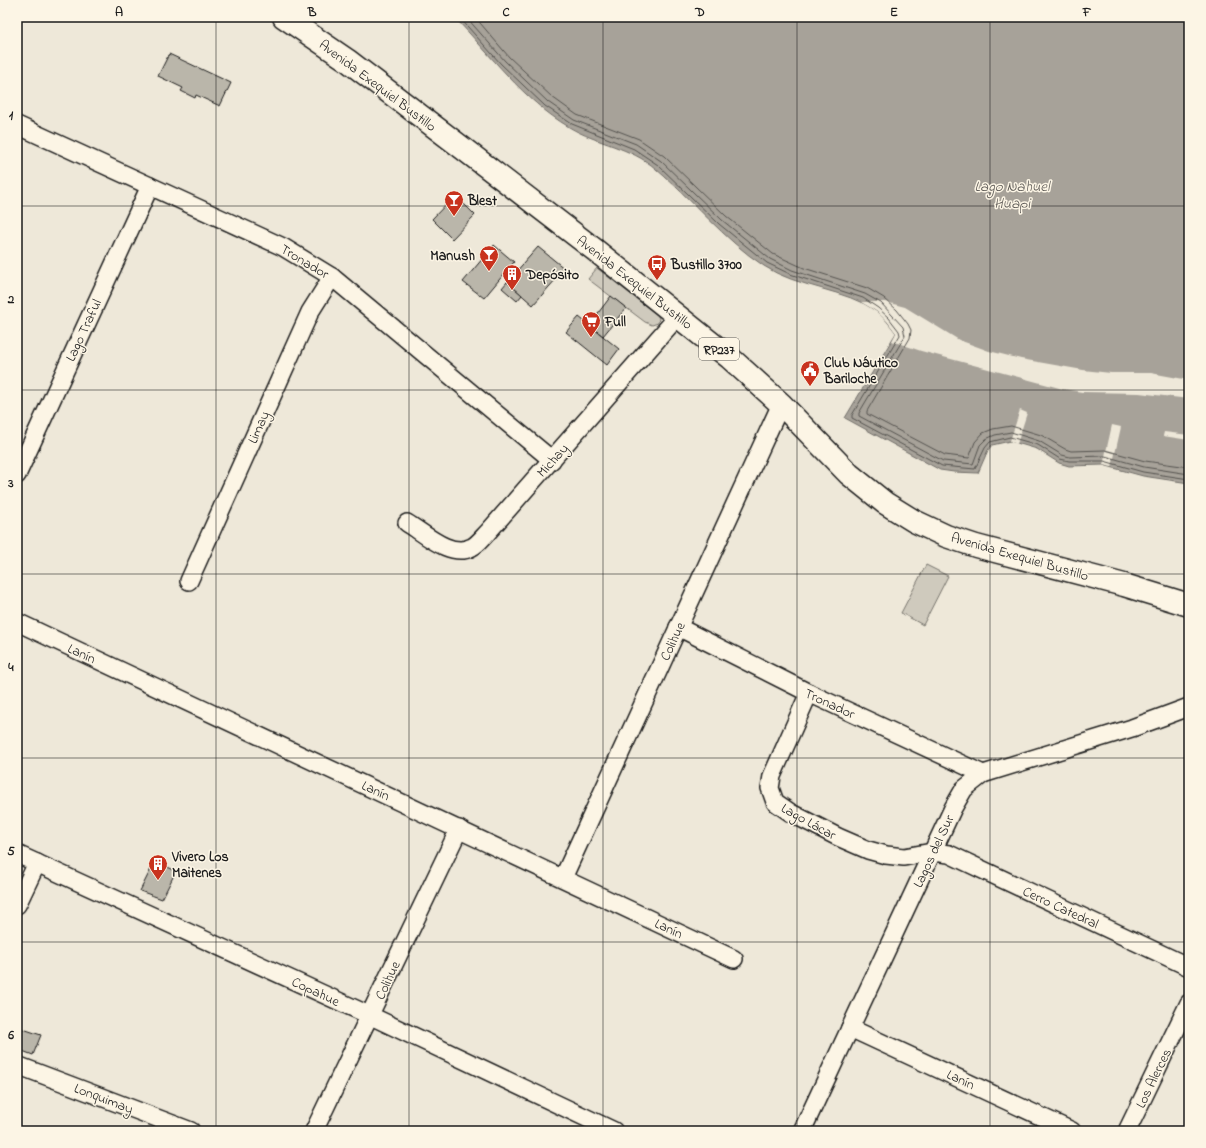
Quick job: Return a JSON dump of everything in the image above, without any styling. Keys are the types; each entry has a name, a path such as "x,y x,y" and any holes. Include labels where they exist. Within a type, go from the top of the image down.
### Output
{"main road":[{"name":"Avenida Exequiel Bustillo","path":"284,17 359,70 595,250 730,358 782,404 849,474 885,503 914,521 946,536 976,546 1124,585 1189,606"}],"street":[{"name":"Tronador","path":"17,125 283,247 332,277 552,460"},
{"name":"Lago Traful","path":"17,475 150,186"},
{"name":"Limay","path":"189,581 310,312 332,277"},
{"name":"Michay","path":"407,523 446,547 459,551 472,547 488,532 678,316"},
{"name":"Colihue","path":"563,878 782,404"},
{"name":"Lanín","path":"17,622 734,959"},
{"name":"Tronador","path":"678,627 809,693 983,774"},
{"name":"Lago Lácar","path":"809,693 772,776 770,788 775,802 791,813 838,837 868,850 904,857 932,852"},
{"name":"Lagos del Sur","path":"802,1131 932,852 953,808 964,789 983,774 1132,728 1189,707"},
{"name":"Colihue","path":"314,1131 371,1016 459,829"},
{"name":"Cerro Catedral","path":"932,852 949,854 1189,967"},
{"name":"Copahue","path":"17,854 371,1016 614,1131"},
{"path":"17,905 37,863"},
{"name":"Los Alerces","path":"1127,1131 1189,1004"},
{"name":"Lanín","path":"850,1028 1072,1131"},
{"name":"Lonquimay","path":"17,1065 191,1131"}],"shaded area":[{"path":"597,268 657,315 659,318 658,323 652,325 645,322 588,279"},
{"path":"926,565 948,576 923,625 901,613"}],"water":[{"name":"Lago Nahuel Huapi","path":"454,17 1189,17 1189,483 1143,476 1103,465 1069,466 1059,463 1037,449 1010,441 992,445 988,450 978,473 940,470 845,418 896,333 884,318 864,304 836,293 791,279 764,266 735,244 656,169 636,156 591,138 569,127 537,104 508,76"}],"pier":[{"path":"861,302 886,302 905,307 959,340 989,351 1021,359 1083,370 1111,373 1151,373 1189,380 1189,399 1139,393 1082,392 1063,389 921,351 892,341 896,333 887,321 876,311"},
{"path":"1020,410 1027,413 1017,444 1010,441"},
{"path":"1112,425 1121,427 1112,467 1103,465"},
{"path":"1164,432 1189,435 1189,440 1163,436"}],"building":[{"path":"169,54 231,83 220,106 196,95 195,98 181,91 183,88 158,76"},
{"name":"Blest","path":"455,195 475,215 452,239 432,219"},
{"name":"Manush","path":"494,245 514,262 484,298 463,282"},
{"path":"538,247 565,269 533,305 507,282"},
{"name":"Depósito","path":"507,282 522,295 517,301 502,288"},
{"path":"611,296 626,308 603,336 589,325"},
{"path":"579,317 619,349 607,365 566,332"},
{"name":"Vivero Los Maitenes","path":"155,861 176,871 162,899 140,891"},
{"path":"17,1027 41,1035 33,1055 17,1049"}],"place":[{"name":"Blest","path":"454,217"},
{"name":"Manush","path":"489,272"},
{"name":"Bustillo 3700","path":"657,281"},
{"name":"Depósito","path":"512,291"},
{"name":"Full","path":"591,338"},
{"name":"Club Náutico Bariloche","path":"810,387"},
{"name":"Vivero Los Maitenes","path":"158,881"}]}
